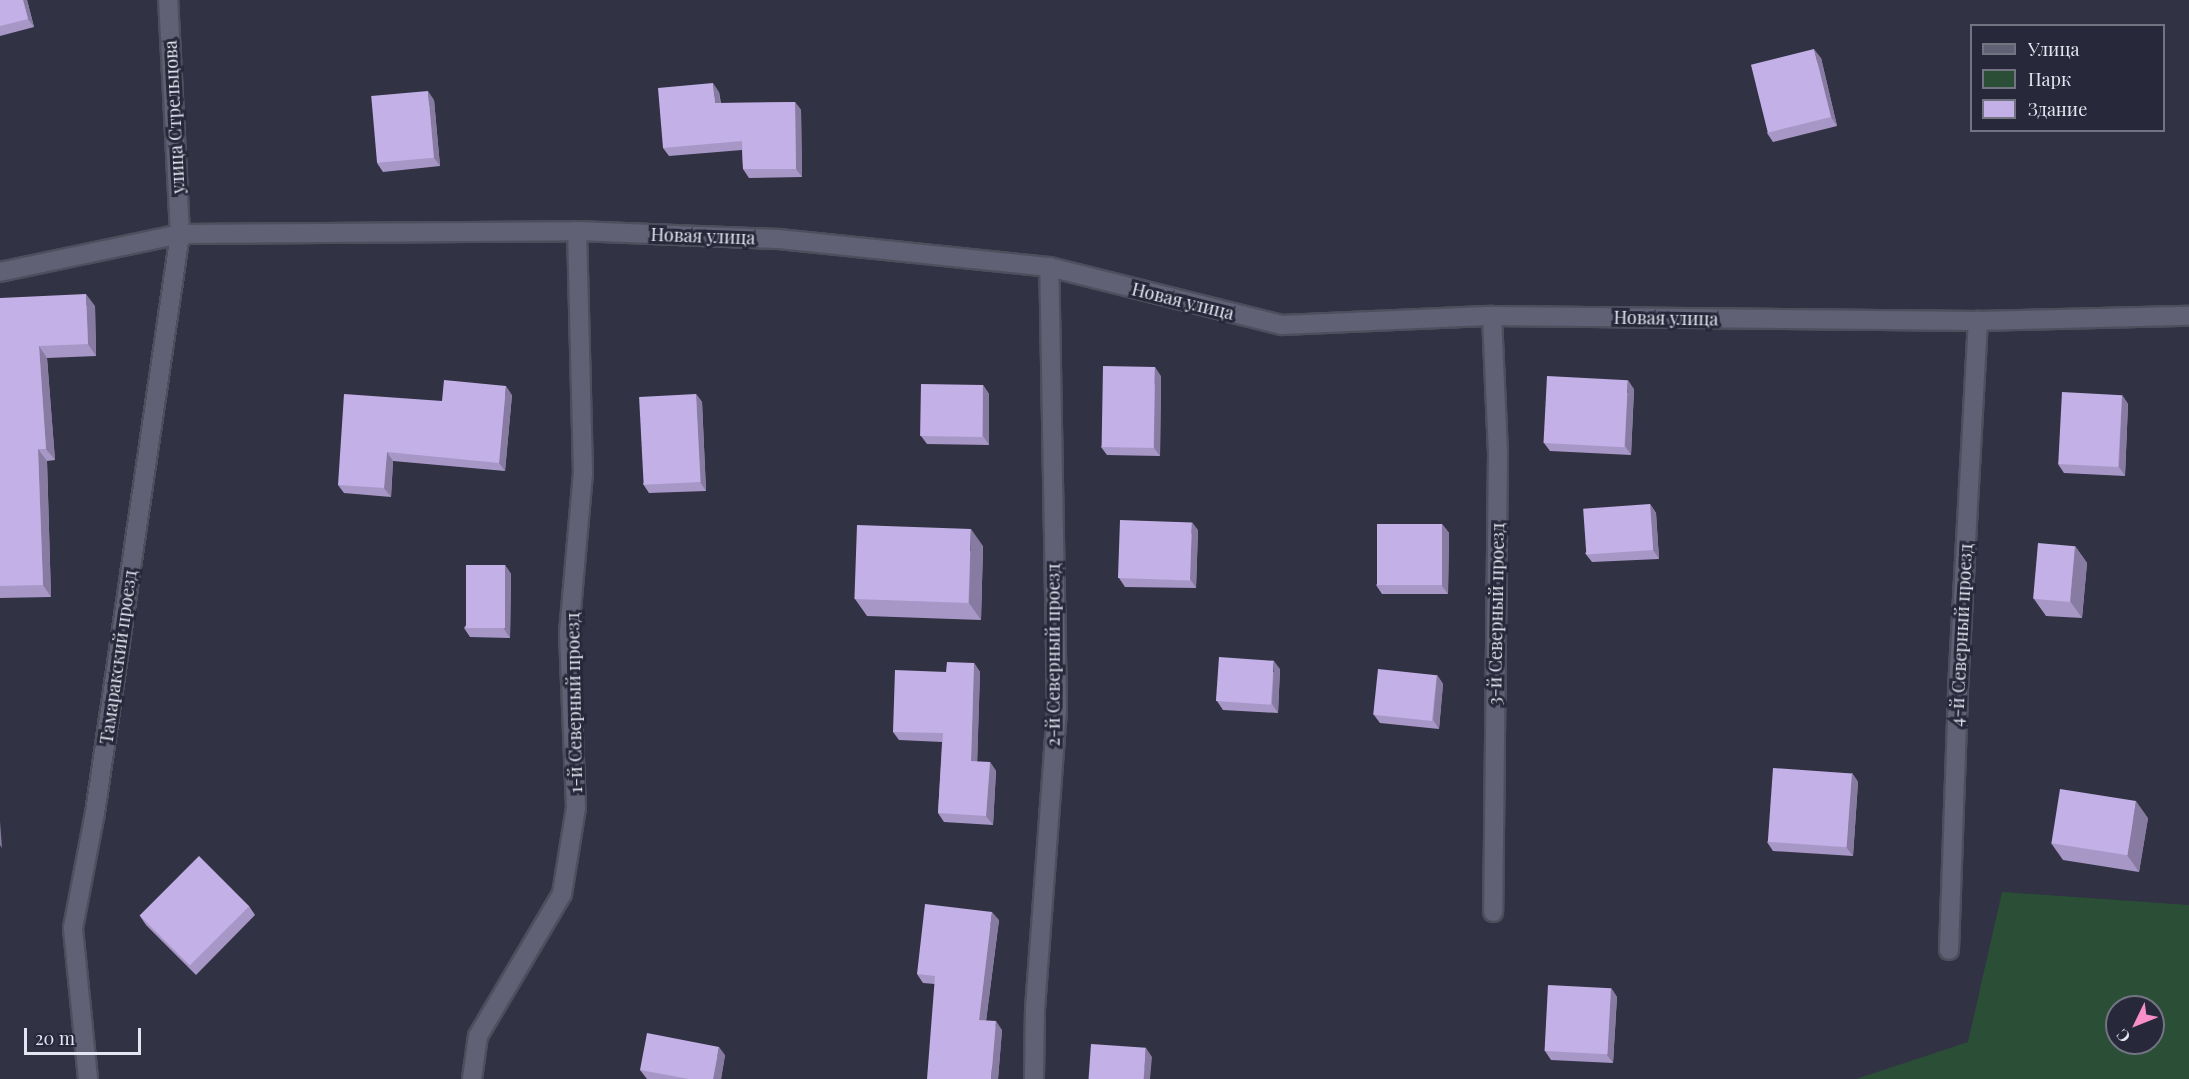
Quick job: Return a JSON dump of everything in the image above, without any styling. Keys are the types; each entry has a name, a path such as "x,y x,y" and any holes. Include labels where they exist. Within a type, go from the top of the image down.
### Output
{"street":[{"name":"улица Стрельцова","path":"168,0 180,234"},
{"name":"Новая улица","path":"0,272 180,234 577,231 778,239 1049,267 1282,326 1492,316 1978,321 2189,316"},
{"name":"1-й Северный проезд","path":"472,1079 478,1036 562,894 576,808 569,633 583,474 577,231"},
{"name":"Тамаракский проезд","path":"88,1079 73,928 95,813 180,234"},
{"name":"2-й Северный проезд","path":"1035,1079 1035,1009 1057,709 1049,267"},
{"name":"3-й Северный проезд","path":"1492,316 1498,452 1493,912"},
{"name":"4-й Северный проезд","path":"1949,950 1958,689 1978,321"}],"green space":[{"path":"2002,892 2189,905 2189,1079 1856,1079 1968,1042"}],"building":[{"path":"0,0 23,0 28,19 0,26"},
{"path":"1814,49 1831,117 1768,133 1751,65"},
{"path":"713,83 715,103 795,102 796,169 743,169 742,141 663,148 658,88"},
{"path":"428,91 434,158 377,163 371,96"},
{"path":"86,294 88,344 39,346 46,449 38,449 43,585 0,586 0,298"},
{"path":"1103,366 1155,367 1154,448 1102,447"},
{"path":"1547,376 1628,380 1624,447 1543,443"},
{"path":"444,380 506,386 499,463 387,452 384,488 338,485 344,394 442,401"},
{"path":"921,384 983,385 982,437 920,436"},
{"path":"2062,392 2122,395 2118,467 2058,464"},
{"path":"696,394 701,482 644,485 639,397"},
{"path":"1650,504 1653,550 1586,555 1583,509"},
{"path":"1120,520 1192,523 1190,580 1118,578"},
{"path":"1377,524 1442,524 1442,585 1377,585"},
{"path":"857,525 971,529 968,603 854,599"},
{"path":"2038,543 2075,546 2070,602 2033,599"},
{"path":"466,565 505,565 505,628 466,628"},
{"path":"1219,657 1274,661 1271,705 1216,701"},
{"path":"947,662 974,663 971,761 990,762 986,816 938,813 943,733 893,732 895,670 946,672"},
{"path":"1378,669 1437,675 1432,721 1373,715"},
{"path":"1773,768 1852,774 1847,847 1768,842"},
{"path":"2060,789 2136,801 2127,855 2051,843"},
{"path":"199,856 249,906 190,966 140,915"},
{"path":"925,904 992,912 979,1020 996,1021 991,1079 927,1079 935,976 917,974"},
{"path":"1548,985 1611,988 1607,1054 1545,1051"},
{"path":"647,1033 719,1047 713,1079 689,1079 640,1070"},
{"path":"1091,1044 1146,1048 1144,1079 1089,1079"}]}
